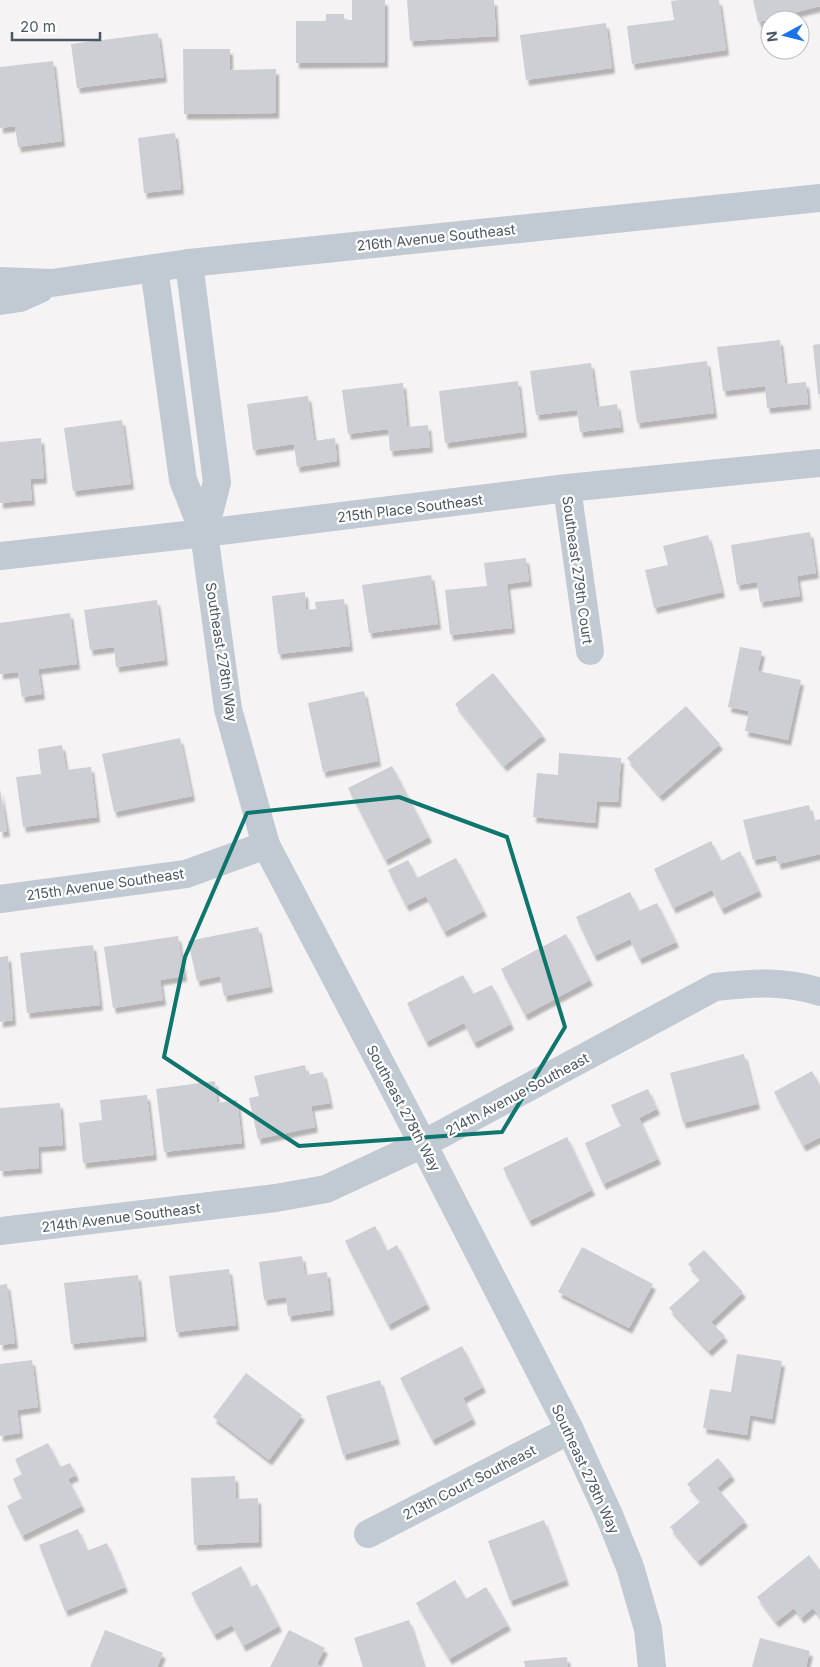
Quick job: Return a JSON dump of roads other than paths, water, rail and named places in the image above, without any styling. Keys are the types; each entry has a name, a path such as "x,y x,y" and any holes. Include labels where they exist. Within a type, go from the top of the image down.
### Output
{"street":[{"name":"216th Avenue Southeast","path":"0,281 52,283 189,263 820,198"},
{"name":"Southeast 278th Way","path":"189,263 217,482 204,533"},
{"name":"Southeast 278th Way","path":"154,268 183,480 204,533 228,709 266,845 570,1430 609,1515 630,1567 648,1629 652,1667"},
{"name":"216th Avenue Southeast","path":"0,301 20,298 52,283"},
{"name":"215th Place Southeast","path":"0,556 567,488 820,463"},
{"name":"Southeast 279th Court","path":"567,488 590,651"},
{"name":"215th Avenue Southeast","path":"0,899 186,874 266,845"},
{"name":"214th Avenue Southeast","path":"0,1231 276,1198 326,1188 423,1144 715,987 763,982 806,988 820,992"},
{"name":"213th Court Southeast","path":"368,1534 570,1430"}]}
